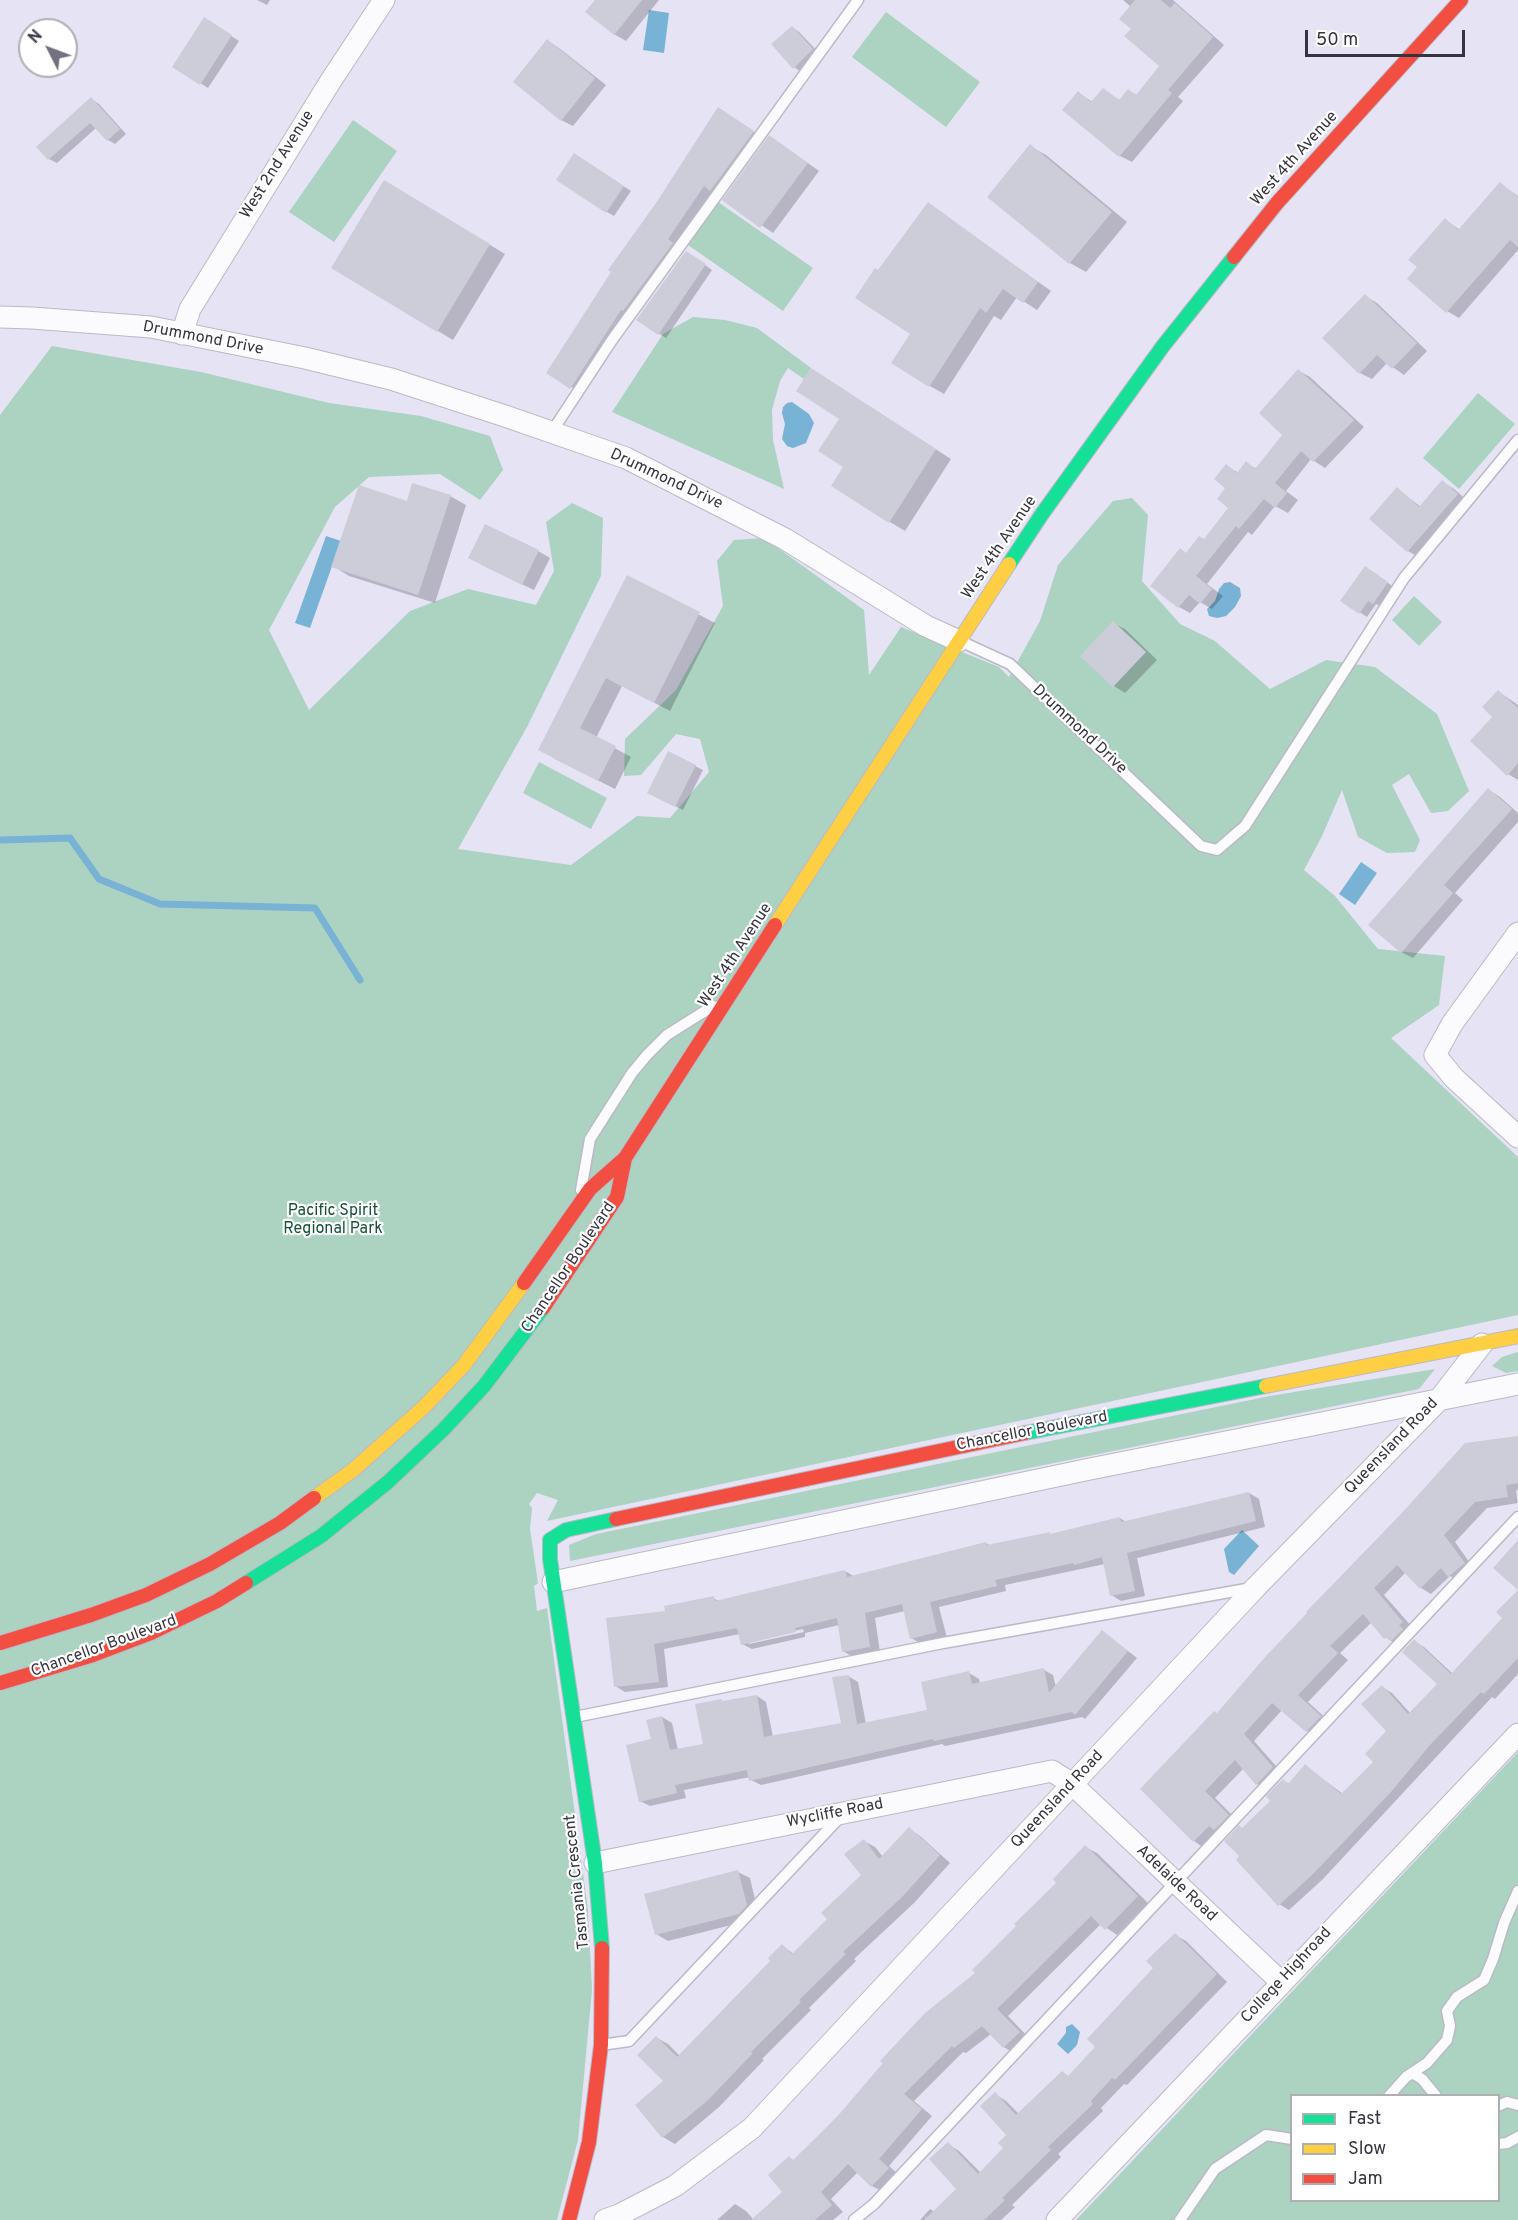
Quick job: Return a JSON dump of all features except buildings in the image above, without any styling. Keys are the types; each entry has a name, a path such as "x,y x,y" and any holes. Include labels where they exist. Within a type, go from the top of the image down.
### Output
{"main road":[{"name":"West 4th Avenue","path":"626,1158 1042,514 1163,346 1277,202 1461,0"},
{"name":"Chancellor Boulevard","path":"0,1643 91,1616 146,1595 199,1569 280,1523 352,1471 424,1407 464,1365 590,1189 626,1158"},
{"name":"Chancellor Boulevard","path":"0,1683 151,1633 217,1601 321,1536 388,1482 444,1429 484,1386 523,1336 564,1279 617,1197 626,1158"},
{"name":"Chancellor Boulevard","path":"550,1540 566,1530 1035,1431 1518,1336"},
{"name":"Tasmania Crescent","path":"550,1540 549,1559 595,1863 603,1957 601,2045 589,2142 569,2220"}],"street":[{"name":"West 2nd Avenue","path":"182,334 190,309 330,82 384,0"},
{"name":"Drummond Drive","path":"0,317 151,327 305,358 391,379 626,458 774,533 926,626 959,641"},
{"path":"1518,933 1452,1024 1435,1055 1454,1078 1518,1137"},
{"name":"Queensland Road","path":"605,2220 675,2186 752,2128 1256,1587 1438,1401 1482,1344"},
{"path":"553,1581 1090,1469 1518,1384"},
{"name":"College Highroad","path":"1057,2220 1518,1734"},
{"name":"Wycliffe Road","path":"595,1863 1052,1771 1072,1784"},
{"name":"Adelaide Road","path":"1072,1784 1281,1982"}],"lane":[{"path":"551,433 612,340 858,0"},
{"name":"Drummond Drive","path":"959,641 1010,664 1201,846 1217,850 1245,826 1404,578 1518,440"},
{"path":"579,1204 590,1139 632,1073 667,1035 731,994"},
{"path":"854,2220 874,2204 1518,1517"},
{"path":"573,1717 943,1643 1256,1587"},
{"path":"601,2045 629,2040 846,1811"},
{"path":"1391,2094 1412,2073 1427,2063 1447,2040 1450,2026 1447,2011 1457,1997 1484,1980 1518,1890"},
{"path":"1412,2073 1422,2079 1434,2094"},
{"path":"1500,2105 1507,2102 1518,2105"},
{"path":"1180,2220 1215,2169 1266,2135 1290,2139"},
{"path":"1500,2144 1518,2137"}],"green space":[{"path":"886,12 980,82 946,127 852,57"},
{"path":"353,120 397,151 334,242 289,212"},
{"path":"718,202 813,268 783,311 688,245"},
{"path":"693,317 725,320 757,328 811,368 804,379 788,368 780,381 772,410 773,440 784,489 612,412 663,334"},
{"name":"Pacific Spirit Regional Park","path":"52,346 201,372 329,403 421,416 490,436 503,470 480,500 440,474 369,477 335,507 269,630 309,710 410,611 468,589 536,605 554,571 546,522 572,503 603,518 601,576 527,727 458,849 571,865 637,816 670,818 709,772 700,739 676,734 641,775 624,776 625,739 676,690 723,606 717,561 734,540 764,538 864,610 869,675 901,627 999,667 1009,677 1040,621 1058,565 1113,501 1132,498 1148,515 1142,581 1180,624 1215,641 1270,689 1326,660 1375,667 1437,714 1469,791 1448,811 1431,813 1409,774 1392,785 1420,840 1415,852 1387,853 1358,837 1342,790 1304,870 1335,896 1378,949 1445,956 1439,1005 1391,1038 1518,1157 1518,1315 547,1521 558,1500 537,1493 529,1504 532,1508 530,1529 538,1583 534,1586 537,1611 547,1608 588,1910 592,1990 578,2140 557,2220 0,2220 0,415"},
{"path":"1478,393 1515,424 1459,489 1423,458"},
{"path":"1414,596 1442,622 1419,646 1392,620"},
{"path":"539,762 607,798 591,829 523,793"},
{"path":"1518,1352 1518,1371 1506,1373 1492,1366 1502,1357"},
{"path":"1435,1369 1419,1389 570,1561 569,1545 596,1534 1270,1396"},
{"path":"1518,1752 1518,2220 1076,2220"}],"water":[{"path":"649,10 669,13 664,53 643,50"},
{"path":"792,402 809,414 814,423 806,443 793,448 787,446 782,439 785,424 783,407"},
{"path":"326,536 341,541 310,628 295,623"},
{"path":"1230,582 1240,588 1241,596 1235,607 1226,616 1217,618 1209,616 1207,609 1215,601 1219,589 1224,583"},
{"path":"1361,862 1377,873 1355,905 1339,894"},
{"path":"1242,1530 1259,1546 1234,1575 1229,1572 1224,1549"},
{"path":"1072,2024 1080,2032 1077,2045 1068,2054 1057,2044 1066,2033 1066,2027"}],"waterway":[{"path":"0,840 70,838 99,879 160,904 315,908 360,980"}],"traffic: fast":[{"path":"1009,564 1042,514 1163,346 1234,257"},
{"path":"246,1583 321,1536 388,1482 444,1429 484,1386 543,1308"},
{"path":"1025,1433 1266,1386"},
{"path":"602,1948 595,1863 550,1559 550,1540 566,1530 616,1519"}],"traffic: slow":[{"path":"775,925 1009,564"},
{"path":"314,1498 352,1471 424,1407 464,1365 524,1283"},
{"path":"1266,1386 1518,1336"}],"traffic: jam":[{"path":"1234,257 1277,203 1461,0"},
{"path":"524,1283 590,1189 625,1158 775,925"},
{"path":"543,1308 617,1197 625,1158"},
{"path":"616,1519 1025,1433"},
{"path":"0,1643 91,1615 146,1595 210,1564 280,1523 314,1498"},
{"path":"0,1683 93,1655 151,1633 217,1601 246,1583"},
{"path":"569,2220 589,2142 601,2045 602,1948"}]}
